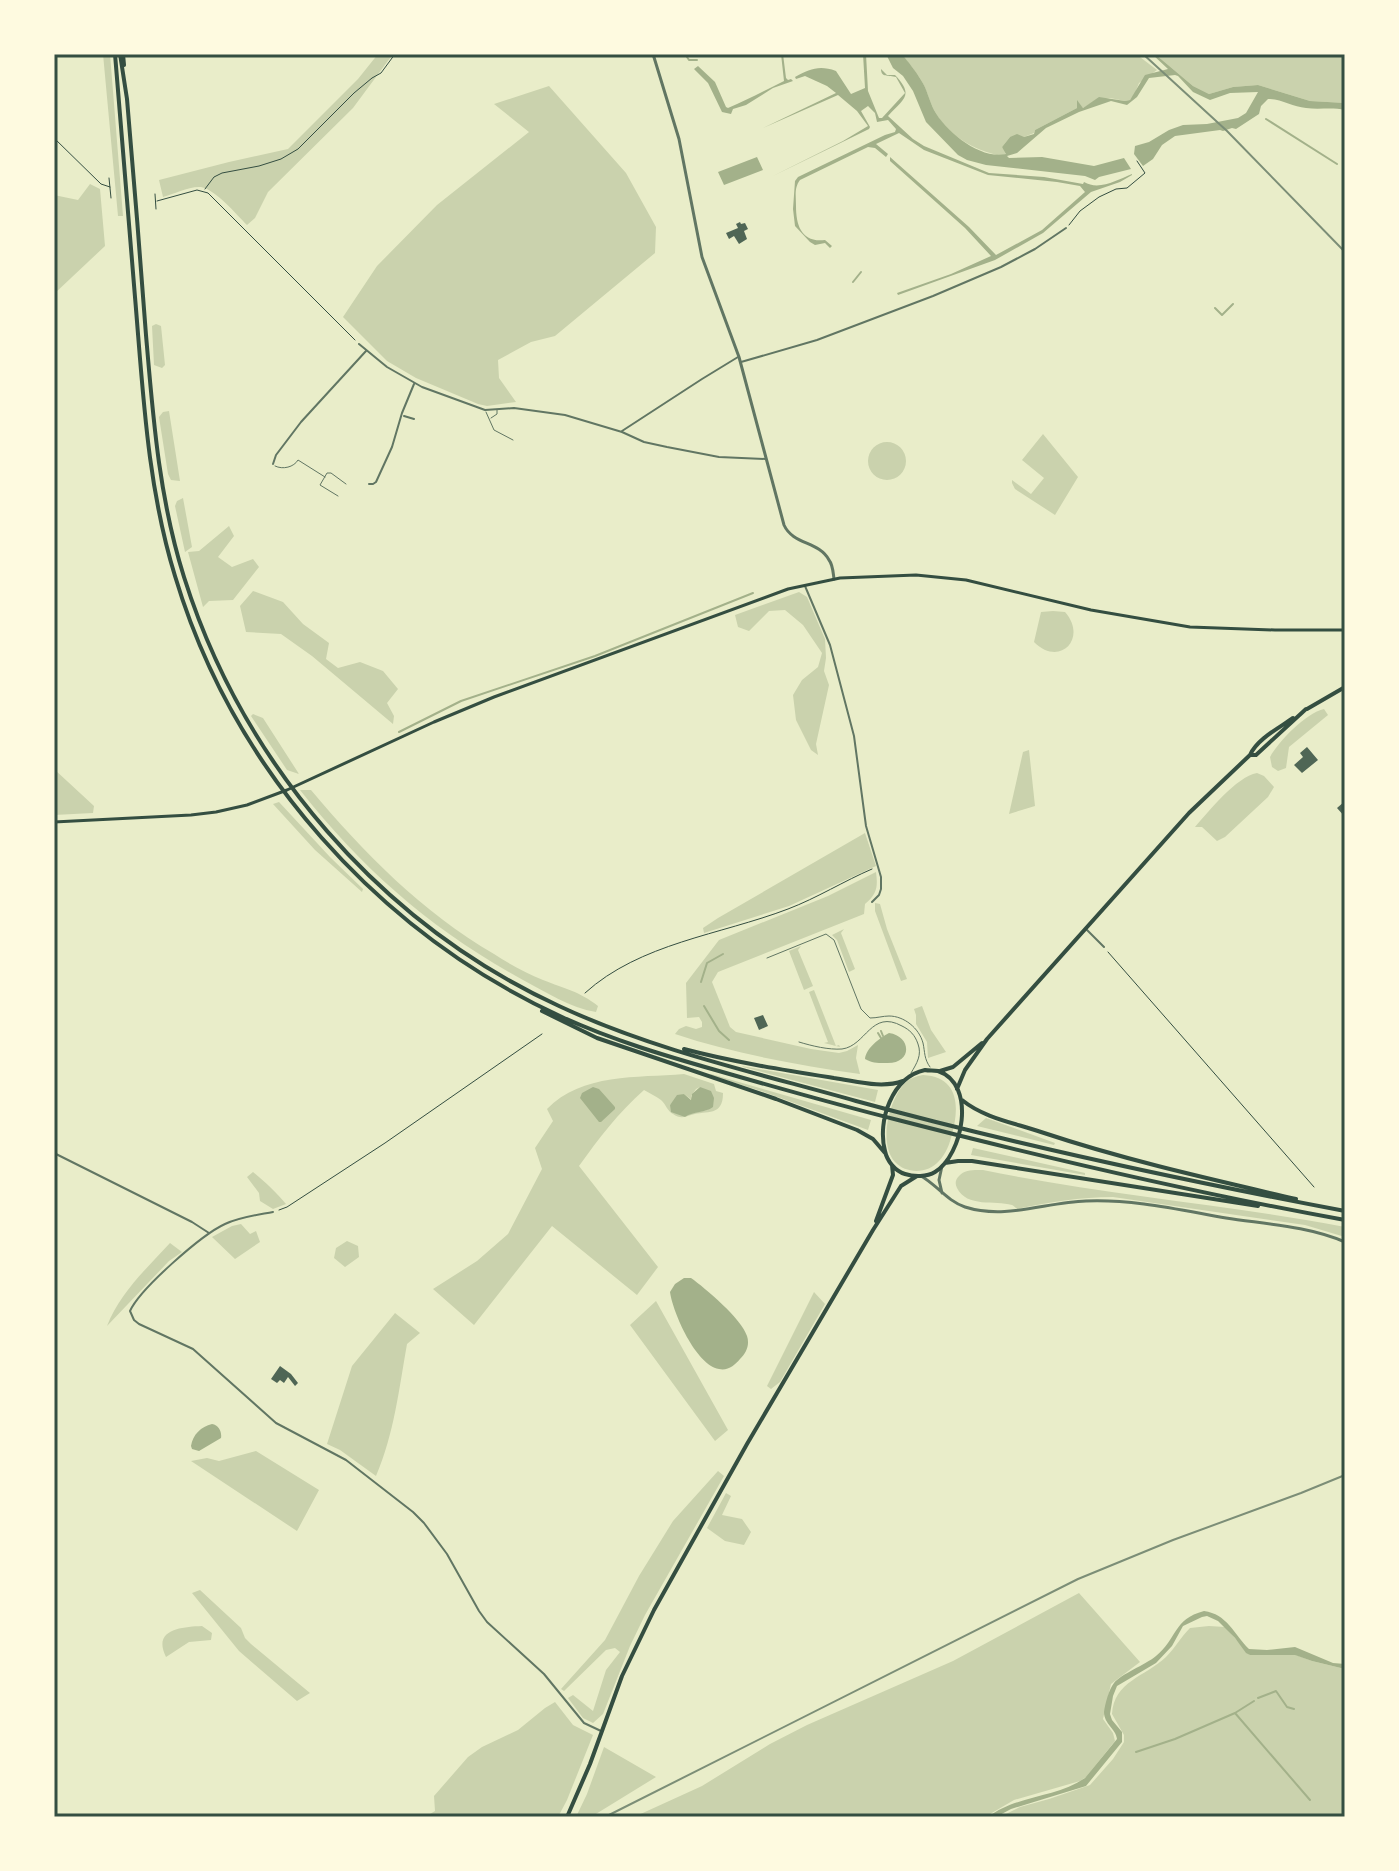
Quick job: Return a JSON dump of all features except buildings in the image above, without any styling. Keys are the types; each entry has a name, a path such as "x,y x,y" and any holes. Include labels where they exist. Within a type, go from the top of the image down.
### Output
{"highway":[{"path":"119,54 127,99 154,434 170,525 183,575 212,651 241,709 299,798 375,881 436,933 491,970 522,988 628,1034 712,1061 973,1131 1165,1175 1345,1211"},
{"path":"119,54 146,438 162,529 175,578 202,651 251,743 309,824 350,869 401,916 457,959 551,1016 597,1038 857,1130 873,1139 892,1165 903,1174 931,1174 944,1164 958,1134 962,1100 950,1079 936,1071"},
{"path":"957,1089 965,1070 987,1039 1189,813 1250,755 1256,755 1306,709 1345,687"},
{"path":"512,992 613,1038 870,1113 1147,1180 1345,1220"},
{"path":"587,1018 677,1047 786,1071 874,1084 903,1081"},
{"path":"885,1153 884,1125 897,1088 903,1081 925,1070 953,1067 987,1039"},
{"path":"962,1100 979,1111 1088,1147 1154,1166 1345,1211"},
{"path":"944,1164 972,1161 1323,1216"},
{"path":"873,1230 893,1175 892,1165"},
{"path":"567,1817 622,1676 654,1610 873,1230 901,1186 919,1176"}],"main road":[{"path":"54,822 191,815 247,805 494,697 804,585 834,579 931,575 996,586 1091,610 1190,627 1345,630"}],"street":[{"path":"653,54 679,139 702,257 741,362 786,529 791,536 827,555 834,579"},
{"path":"741,362 817,340 933,296 1001,267 1066,228"},
{"path":"359,344 387,367 415,383 486,411 527,409 565,415 644,442 719,457 767,459"},
{"path":"273,464 276,455 301,422 366,350"},
{"path":"622,432 739,357"},
{"path":"369,484 376,482 392,447 415,383"},
{"path":"403,415 414,419"},
{"path":"804,585 830,645 854,736 866,826 881,889 872,902"},
{"path":"876,898 883,904"},
{"path":"1087,929 1104,947"},
{"path":"54,1153 210,1233"},
{"path":"943,1194 939,1180 944,1164"},
{"path":"919,1176 958,1205 968,1208 999,1212 1078,1201 1128,1202 1307,1231 1345,1242"},
{"path":"273,1212 245,1217 210,1233 171,1264 138,1298 130,1311 134,1320 193,1349 276,1423 346,1460 413,1512 447,1554 487,1622 544,1674 584,1723 602,1731"}],"lane":[{"path":"488,419 497,414 498,409"},
{"path":"486,411 494,430 513,440"},
{"path":"273,464 283,468 296,464 298,460 325,477"},
{"path":"338,496 320,485 327,473 346,484"},
{"path":"767,958 826,934 834,940 865,1014 876,1019 891,1016 912,1026 923,1043 925,1060 936,1071"},
{"path":"799,1042 842,1049 853,1044 875,1024 895,1022 914,1035 919,1046 919,1059 910,1075"}],"path":[{"path":"204,190 214,177 222,173 259,166 298,149 354,93 381,73 395,54"},
{"path":"54,138 101,184 110,187"},
{"path":"1066,228 1080,211 1099,197 1116,189 1127,188 1145,173 1137,161"},
{"path":"109,178 111,198"},
{"path":"157,201 204,190 359,344"},
{"path":"155,194 156,209"},
{"path":"585,993 610,973 649,953 789,908 878,867"},
{"path":"1104,947 1314,1187"},
{"path":"273,1212 287,1207 324,1183 542,1034"},
{"path":"1307,1186 1311,1183"}],"shaded area":[{"path":"103,54 110,54 123,216 118,216"},
{"path":"378,54 393,54 353,108 268,192 255,218 247,225 213,192 201,187 163,197 159,180 288,149 358,79"},
{"path":"781,54 786,78 793,81 733,109 731,114 722,112 708,83 694,69 698,66 715,82 728,108 784,81"},
{"path":"863,54 866,54 868,91 879,118 905,93 896,77 884,75 881,69 887,75 895,75 906,93 888,116 924,146 989,173 1096,185 1132,175 1091,192 1043,233 995,260 898,295 991,256 965,228 890,161 890,157 996,255 1042,230 1085,192 1080,186 988,175 924,150 899,133 876,144 888,154 886,157 875,148 868,147 800,180 796,195 799,226 806,236 825,240 832,246 810,242 795,226 793,209 798,177 896,129 888,120 877,122 875,113 868,106 861,111 870,127 869,129 773,176 868,126 857,111 838,95 763,128 836,93 805,76 796,79 805,72 820,68 836,71 851,94 865,88"},
{"path":"886,54 902,54 923,83 934,110 955,135 975,149 996,155 1006,154 1002,147 1010,137 1034,134 1035,130 1077,108 1077,100 1083,108 1099,97 1130,100 1145,75 1168,69 1152,54 1193,86 1209,94 1233,87 1258,85 1310,101 1345,103 1345,110 1301,107 1268,99 1261,106 1259,114 1236,129 1175,136 1143,166 1134,154 1135,146 1183,125 1238,118 1246,113 1258,92 1230,93 1210,100 1193,92 1178,76 1149,78 1137,97 1127,105 1111,101 1079,112 1046,128 1017,153 1007,156 1042,157 1094,166 1124,158 1131,169 1095,180 1085,176 986,165 958,155 926,122 913,91 893,68"},
{"path":"902,54 1136,54 1157,70 1139,83 1130,100 1096,100 1083,108 1078,102 1077,108 1034,133 1010,137 1002,147 1007,153 1001,156 972,146 947,127 934,110 919,77"},
{"path":"1155,54 1345,54 1345,103 1310,101 1258,85 1233,87 1209,94 1193,86"},
{"path":"549,86 626,173 656,227 655,253 555,336 531,342 498,360 499,378 516,402 487,406 416,378 387,361 343,317 377,266 437,205 529,132 494,104"},
{"path":"757,157 763,170 724,185 718,172"},
{"path":"90,184 100,189 105,246 54,294 54,195 78,200"},
{"path":"152,326 161,326 165,365 162,368 154,365"},
{"path":"169,411 180,481 171,480 168,474 159,417"},
{"path":"1043,434 1078,477 1055,515 1015,489 1012,483 1012,480 1031,494 1044,478 1022,460"},
{"path":"887,442 900,448 906,461 900,474 887,480 874,474 868,461 874,448"},
{"path":"183,498 192,547 185,552 175,506"},
{"path":"229,526 234,536 218,557 232,567 253,559 259,567 233,600 209,601 203,607 188,552 199,551"},
{"path":"253,591 283,602 303,624 329,643 326,659 338,668 360,662 383,671 398,689 387,703 394,716 393,724 281,634 246,632 240,606"},
{"path":"799,592 807,597 825,639 824,671 829,685 816,744 818,755 811,750 796,720 793,695 802,680 818,667 822,653 803,625 785,610 769,611 749,631 738,627 735,615"},
{"path":"1041,612 1065,612 1074,631 1068,646 1053,652 1034,642"},
{"path":"1324,709 1328,715 1289,747 1286,768 1278,771 1272,767 1270,757 1286,736 1309,716"},
{"path":"251,716 263,718 299,774 287,770"},
{"path":"1029,750 1035,806 1009,814 1023,752"},
{"path":"54,769 94,806 93,813 54,815"},
{"path":"1257,773 1274,787 1268,797 1225,837 1217,841 1202,827 1195,827 1240,781"},
{"path":"300,790 311,790 373,859 442,920 518,968 584,997 598,1006 596,1012 568,1003 523,980 429,919 349,847"},
{"path":"279,802 363,889 362,892 315,850 273,804"},
{"path":"865,833 876,866 789,906 704,933 703,928 718,918"},
{"path":"876,872 876,890 865,904 864,914 718,972 712,982 730,1027 736,1032 839,1053 858,1045 856,1058 860,1074 767,1058 675,1034 686,1026 702,1027 699,1017 687,1018 686,983 719,940 828,896"},
{"path":"875,903 880,904 907,979 901,981 875,911"},
{"path":"844,929 841,933 855,969 849,972 837,940 832,935"},
{"path":"801,946 798,950 813,986 804,990 789,951"},
{"path":"814,990 836,1046 824,1043 828,1042 809,992"},
{"path":"922,1006 931,1030 946,1052 928,1058 927,1042 916,1024 914,1009"},
{"path":"889,1033 897,1035 905,1044 905,1055 901,1060 882,1063 865,1059 871,1047"},
{"path":"742,1066 878,1090 875,1102"},
{"path":"684,1074 714,1084 716,1091 723,1093 720,1106 713,1111 686,1117 708,1110 700,1087 691,1096 692,1100 684,1094 670,1105 685,1117 680,1117 644,1090 609,1126 579,1166 658,1267 637,1295 552,1226 474,1325 433,1289 477,1261 508,1234 542,1169 535,1148 553,1121 547,1109 561,1097 593,1083 629,1077","holes":["582,1093 615,1107 599,1121"]},
{"path":"710,1075 871,1120 868,1130"},
{"path":"923,1075 935,1077 950,1087 956,1113 944,1155 929,1168 911,1170 900,1166 890,1154 888,1121 900,1089 910,1079"},
{"path":"593,1087 599,1089 615,1107 601,1122 580,1098 582,1093"},
{"path":"700,1087 711,1091 713,1107 685,1117 671,1112 670,1105 677,1095 684,1094 691,1100 692,1094"},
{"path":"986,1118 1055,1143 977,1126"},
{"path":"973,1148 1085,1173 1085,1175 971,1155"},
{"path":"983,1170 1345,1227 1345,1237 1305,1225 1113,1197 1065,1200 1017,1209 1012,1205 974,1201 962,1194 956,1180 967,1171"},
{"path":"253,1172 286,1204 273,1209 260,1201 259,1193 247,1177"},
{"path":"241,1224 250,1234 256,1231 260,1242 235,1259 212,1237"},
{"path":"347,1241 358,1246 359,1257 345,1267 334,1258 336,1248"},
{"path":"170,1243 182,1252 169,1261 107,1326 126,1292"},
{"path":"684,1278 691,1278 705,1289 744,1329 748,1339 747,1349 731,1367 719,1369 710,1365 687,1337 670,1292"},
{"path":"814,1292 825,1304 780,1382 771,1389 767,1386"},
{"path":"656,1301 728,1430 715,1441 630,1325"},
{"path":"395,1313 420,1333 407,1344 392,1428 376,1476 327,1444 352,1366"},
{"path":"212,1424 220,1429 221,1438 199,1451 192,1449 196,1435"},
{"path":"256,1451 319,1490 297,1531 191,1461 207,1458 219,1461"},
{"path":"718,1471 724,1476 645,1615 603,1714 593,1723 583,1718 568,1698 573,1695 593,1711 606,1670 620,1652 615,1648 606,1650 564,1691 561,1689 605,1640 673,1521"},
{"path":"726,1493 731,1496 722,1515 742,1519 751,1532 744,1545 725,1541 707,1528"},
{"path":"200,1590 241,1628 251,1644 310,1693 297,1701 239,1651 192,1593"},
{"path":"1079,1593 1140,1662 1111,1684 1103,1719 1115,1741 1080,1781 1014,1800 985,1817 634,1817 702,1786 807,1725 953,1661"},
{"path":"1204,1611 1224,1620 1249,1649 1295,1647 1333,1663 1345,1664 1345,1669 1295,1655 1250,1655 1218,1621 1202,1617 1183,1626 1172,1646 1156,1663 1117,1686 1110,1714 1122,1732 1122,1742 1086,1786 1011,1809 996,1817 988,1817 1011,1804 1074,1785 1085,1778 1117,1739 1104,1712 1114,1683 1156,1656 1186,1619"},
{"path":"202,1626 212,1633 211,1640 189,1642 166,1657 163,1640 166,1635 178,1629"},
{"path":"1225,1627 1250,1655 1296,1655 1345,1669 1345,1817 1000,1817 1020,1807 1090,1785 1124,1742 1124,1735 1112,1714 1118,1694 1166,1657 1190,1628"},
{"path":"555,1702 573,1725 593,1735 558,1817 425,1817 435,1811 434,1796 468,1757 518,1730"},
{"path":"604,1747 656,1777 591,1817 576,1817 587,1794"}],"waterway":[{"path":"685,54 689,60 697,60"},
{"path":"1266,119 1337,164"},
{"path":"853,282 861,272"},
{"path":"1215,308 1222,315 1233,304"},
{"path":"399,732 461,701 595,656 753,593"},
{"path":"701,982 707,963 723,954"},
{"path":"704,1006 719,1031 729,1040"},
{"path":"881,1031 883,1036"},
{"path":"878,1033 881,1038"},
{"path":"1258,1698 1276,1691 1287,1707 1294,1709"},
{"path":"1136,1752 1175,1739 1235,1713 1254,1701"},
{"path":"1235,1713 1310,1800"}],"railway":[{"path":"1143,54 1227,131 1345,252"},
{"path":"605,1817 1078,1579 1345,1475"}]}
